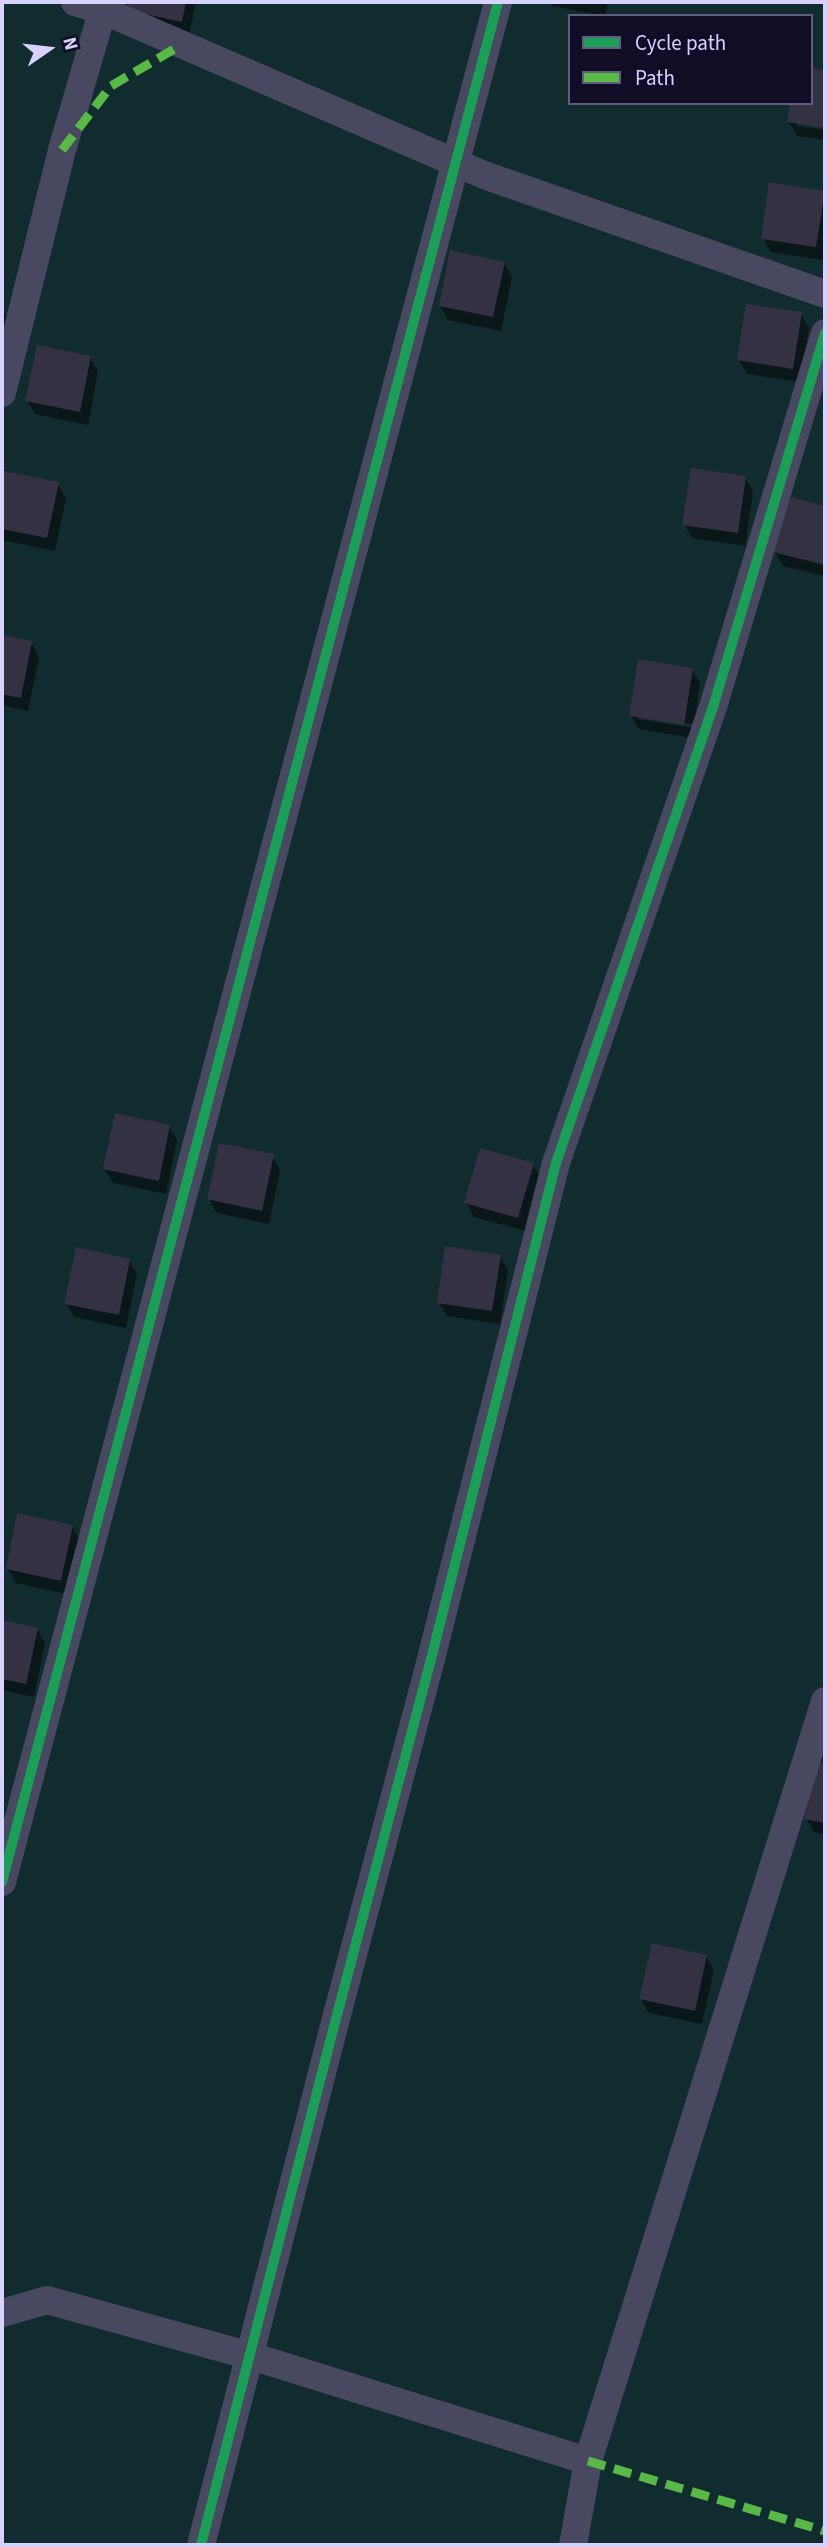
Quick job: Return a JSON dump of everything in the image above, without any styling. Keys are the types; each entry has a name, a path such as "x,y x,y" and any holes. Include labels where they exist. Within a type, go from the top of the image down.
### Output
{"street":[{"path":"75,2 103,6 457,163 825,293"},
{"path":"2,1882 498,2"},
{"path":"2,393 62,150 103,6"},
{"path":"201,2545 430,1663 556,1163 713,707 825,333"},
{"path":"573,2545 588,2461 825,1701"},
{"path":"2,2314 47,2300 251,2356 588,2461"}],"green space":[{"path":"2,2 825,2 825,2545 2,2545"}],"building":[{"path":"128,2 186,2 182,22 127,10"},
{"path":"813,68 825,70 825,128 787,122 790,105 813,105"},
{"path":"769,182 825,191 816,247 761,239"},
{"path":"450,250 505,262 493,317 439,306"},
{"path":"746,304 802,312 793,369 737,360"},
{"path":"37,345 91,356 80,412 25,401"},
{"path":"691,468 746,476 738,533 682,525"},
{"path":"4,471 59,482 47,538 2,529"},
{"path":"787,496 825,506 825,565 773,552"},
{"path":"2,635 32,641 21,698 2,694"},
{"path":"638,659 693,668 684,725 629,716"},
{"path":"115,1113 170,1125 159,1181 103,1169"},
{"path":"219,1143 274,1154 262,1211 207,1199"},
{"path":"480,1148 534,1163 518,1218 464,1203"},
{"path":"445,1246 501,1255 492,1311 437,1303"},
{"path":"76,1247 130,1259 119,1315 64,1304"},
{"path":"17,1513 73,1525 61,1581 6,1569"},
{"path":"2,1620 38,1628 26,1684 2,1679"},
{"path":"817,1763 825,1764 825,1823 804,1819"},
{"path":"652,1943 707,1955 695,2011 639,1999"}],"marked path":[{"path":"62,150 111,86 181,45"},
{"path":"588,2461 825,2531"}],"cycle path":[{"path":"2,1882 498,2"},
{"path":"201,2545 430,1663 556,1163 713,707 825,333"}]}
